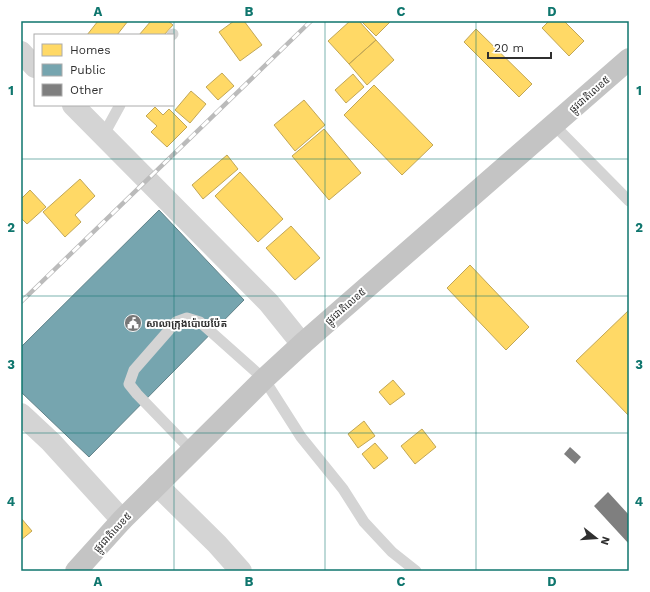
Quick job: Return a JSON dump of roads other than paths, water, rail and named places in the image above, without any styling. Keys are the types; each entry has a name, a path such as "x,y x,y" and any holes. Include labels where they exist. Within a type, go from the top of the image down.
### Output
{"highway":[{"name":"ផ្លូវជាតិលេខ៥","path":"76,571 122,520 264,379 302,344 629,59"}],"street":[{"path":"21,52 34,66"},
{"path":"74,106 269,303 302,344"},
{"path":"21,414 51,442 122,520"},
{"path":"157,486 217,544 241,571"}],"lane":[{"path":"103,136 119,106"},
{"path":"554,125 629,201"},
{"path":"192,451 129,384 134,370 176,322 187,318 200,322 264,379 301,437 344,489 364,522 392,552 416,571"}],"railway":[{"path":"21,302 311,21"}],"place":[{"name":"សាលាក្រុងប៉ោយប៉ែត","path":"133,323"}]}
